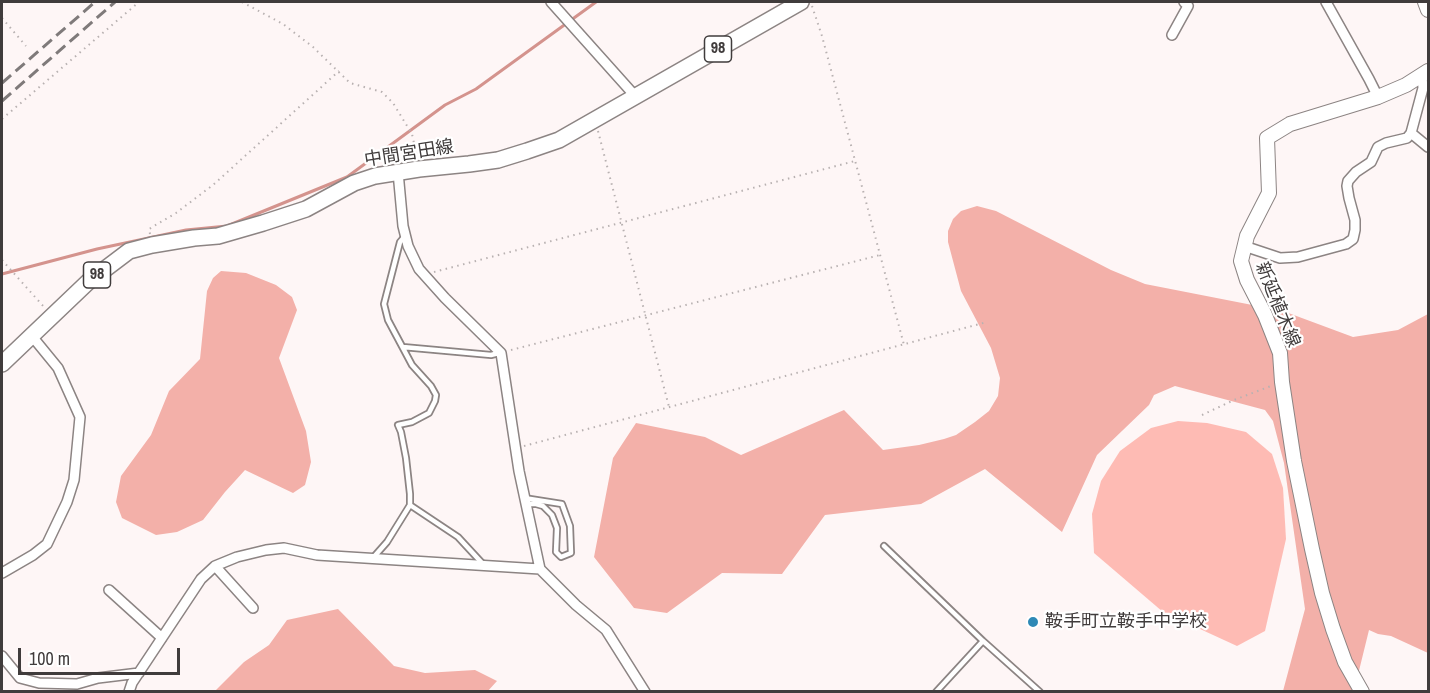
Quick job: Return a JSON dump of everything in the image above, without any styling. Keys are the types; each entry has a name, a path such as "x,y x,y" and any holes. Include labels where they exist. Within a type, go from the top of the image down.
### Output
{"main road":[{"name":"中間宮田線","path":"2,364 88,282 129,251 152,245 218,236 263,223 306,209 354,183 375,176 498,160 560,140 801,2"},
{"path":"1425,2 1428,10"},
{"name":"新延植木線","path":"1362,692 1345,662 1322,593 1304,513 1282,382 1280,352 1265,315 1246,280 1241,261 1247,236 1269,193 1267,138 1290,124 1378,97 1425,73"}],"street":[{"path":"551,2 636,97"},
{"path":"1326,2 1378,97"},
{"path":"1172,35 1189,3"},
{"path":"1244,246 1280,258 1346,244 1353,239 1355,220 1347,186 1348,181 1356,172 1371,162 1378,147 1407,138 1411,133 1425,73"},
{"path":"1411,133 1428,147"},
{"path":"398,172 405,236 419,269 501,353 525,501 540,569 576,605 606,630 645,692"},
{"path":"2,573 47,544 67,502 74,480 80,417 58,368 31,335"},
{"path":"129,692 132,683 201,579 215,566 237,557 284,548 317,555 540,569"},
{"path":"215,566 253,608"},
{"path":"109,590 162,638"},
{"path":"2,656 20,678 39,683 77,684 98,678 139,673"}],"lane":[{"path":"372,559 387,542 410,505 406,458 398,425 412,422 429,413 436,395 412,365 388,320 384,304 400,242 405,236"},
{"path":"403,347 491,355 501,353"},
{"path":"525,501 562,504 570,526 571,553 561,557 556,552 557,528 552,514 543,506 525,501"},
{"path":"410,505 458,537 484,565"},
{"path":"884,546 1040,692"},
{"path":"936,692 983,641"}],"path":[{"path":"2,119 139,2"},
{"path":"242,2 283,24 313,47 350,83 382,92 393,103 412,134 419,169"},
{"path":"810,2 822,36 904,345"},
{"path":"2,18 26,46"},
{"path":"152,245 150,229 213,185 339,71"},
{"path":"594,120 669,407"},
{"path":"426,276 433,272 855,161"},
{"path":"501,353 880,255"},
{"path":"2,260 52,315"},
{"path":"516,448 987,322"},
{"path":"1202,416 1234,400 1282,382"}],"shaded area":[{"path":"977,206 996,211 1111,270 1145,284 1283,311 1353,337 1398,330 1428,314 1428,653 1391,636 1369,630 1354,691 1283,691 1305,609 1284,463 1273,421 1265,410 1175,386 1154,395 1149,405 1097,455 1062,532 985,469 921,504 825,515 782,574 722,573 667,613 634,608 594,557 613,458 636,423 705,437 741,455 844,410 883,450 919,445 956,435 989,411 998,396 1000,378 991,348 961,291 948,242 948,231 953,219 961,211"},
{"path":"221,271 246,273 276,285 292,297 297,310 279,358 306,431 311,462 305,485 293,493 245,470 203,520 177,532 156,535 122,518 116,502 121,476 151,435 169,391 200,359 207,291 213,278"},
{"path":"1178,421 1207,423 1246,432 1272,454 1283,488 1286,539 1265,631 1237,646 1163,612 1094,553 1092,514 1101,481 1120,451 1151,428"},
{"path":"338,609 394,666 425,673 475,670 497,681 487,692 215,691 244,662 269,645 287,620"}],"waterway":[{"path":"2,274 97,249 186,230 227,226 347,177 445,105 476,89 596,2"}],"railway":[{"path":"2,83 95,2"},
{"path":"2,101 115,2"}],"place":[{"name":"鞍手町立鞍手中学校","path":"1033,622"}]}
